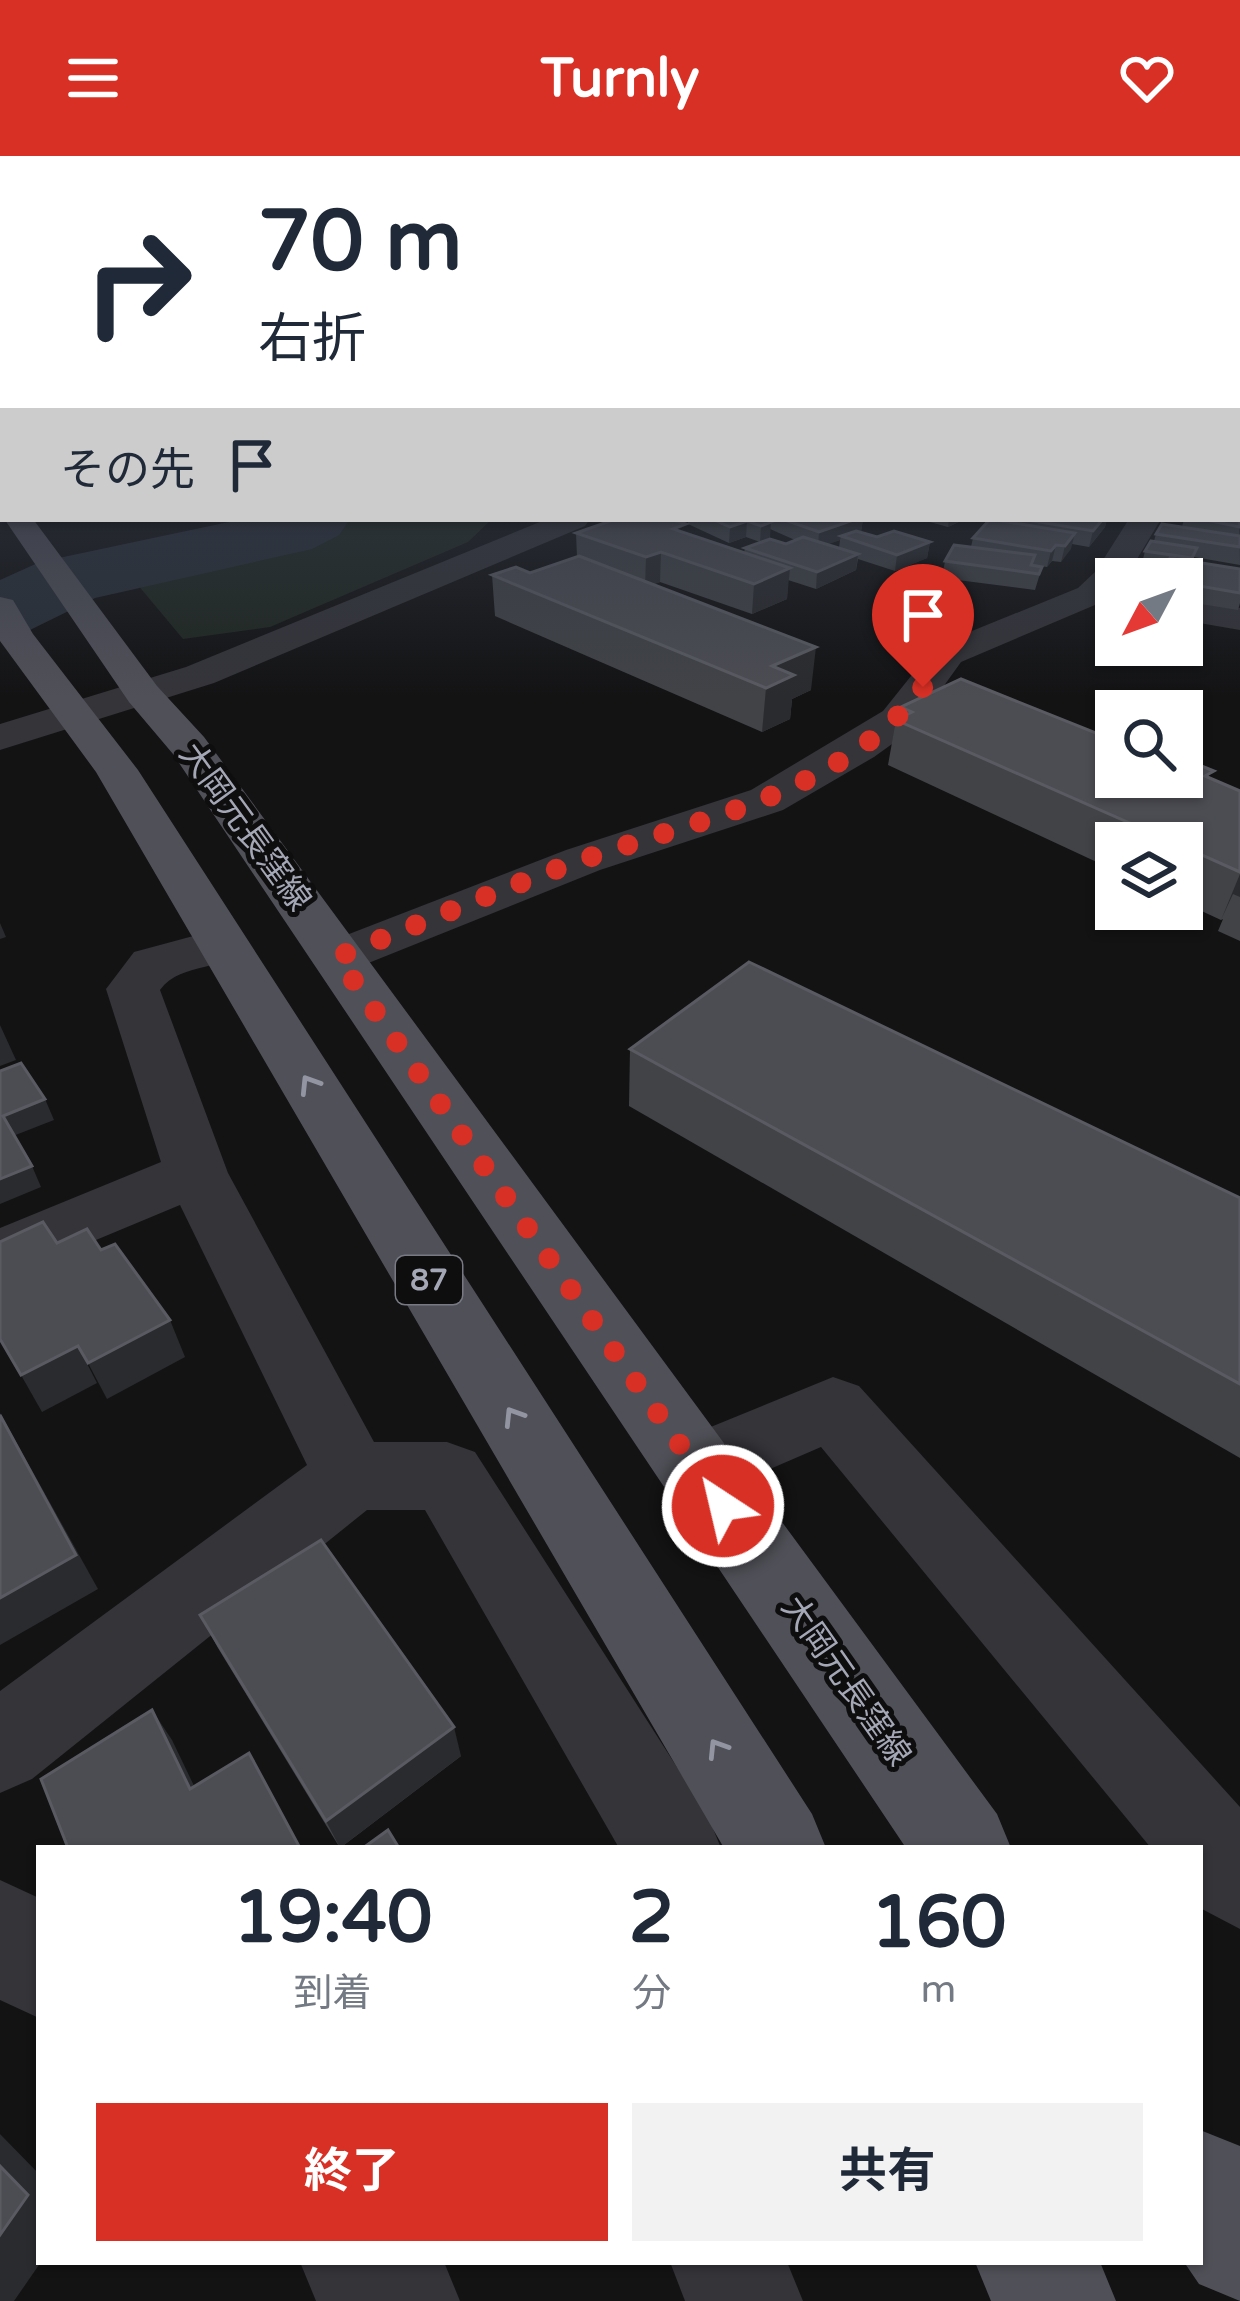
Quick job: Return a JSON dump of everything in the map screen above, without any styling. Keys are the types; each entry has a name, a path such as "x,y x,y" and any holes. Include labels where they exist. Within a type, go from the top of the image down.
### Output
{"main road":[{"name":"大岡元長窪線","path":"25,530 143,694 189,746 961,1845"},
{"name":"87","path":"8,623 116,770 776,1845"},
{"path":"1203,2190 1240,2243"},
{"path":"1035,2265 1057,2301"}],"street":[{"path":"0,736 200,675 567,522"},
{"path":"1121,558 1143,522"},
{"path":"337,957 583,860 767,800 898,720 948,654 1095,600"},
{"path":"1203,613 1240,619"},
{"path":"223,944 153,964 133,989 196,1173 352,1476"},
{"path":"0,1255 196,1173"},
{"path":"696,1468 833,1408 1240,1880"},
{"path":"0,1747 352,1476 447,1476 671,1845"},
{"path":"0,1930 36,1963"},
{"path":"361,2265 400,2301"},
{"path":"729,2265 744,2301"}],"shaded area":[{"path":"246,522 489,522 468,542 270,627 183,639 137,584 133,565"}],"building":[{"path":"607,522 680,522 686,524 673,529 790,568 754,584 661,552 646,557 576,533"},
{"path":"791,522 847,522 819,532"},
{"path":"987,522 1075,533 1065,546 1056,545 1051,551 973,538"},
{"path":"1040,522 1100,522 1093,531"},
{"path":"1162,524 1240,536 1240,547 1156,534"},
{"path":"856,531 877,537 894,531 930,542 897,555 841,536"},
{"path":"803,537 858,554 817,572 745,548 770,539 786,544"},
{"path":"1151,541 1197,548 1192,558 1145,551"},
{"path":"954,545 1035,555 1031,565 1042,567 1039,574 945,561"},
{"path":"579,556 816,647 772,666 794,675 766,688 492,575 516,567 530,573"},
{"path":"1203,563 1240,569 1240,593 1203,587"},
{"path":"961,679 1095,733 1095,798 1203,798 1203,767 1214,771 1205,776 1240,791 1240,872 1203,855 1203,822 1127,822 896,720 912,712 901,707"},
{"path":"749,962 1240,1198 1240,1384 630,1049"},
{"path":"21,1063 45,1099 3,1116 32,1166 0,1179 0,1071"},
{"path":"43,1222 57,1243 87,1229 101,1250 115,1244 170,1320 88,1363 78,1346 21,1375 0,1339 0,1242"},
{"path":"0,1415 76,1555 0,1598"},
{"path":"321,1540 454,1727 326,1821 200,1615"},
{"path":"152,1710 190,1789 249,1753 298,1845 67,1845 41,1779"},
{"path":"388,1830 397,1845 367,1845"},
{"path":"0,2166 28,2195 0,2235"}],"waterway":[{"path":"0,612 69,579 285,533 307,522"}],"route":[{"path":"723,1506 337,957 583,860 767,800 898,720 923,687"}]}
